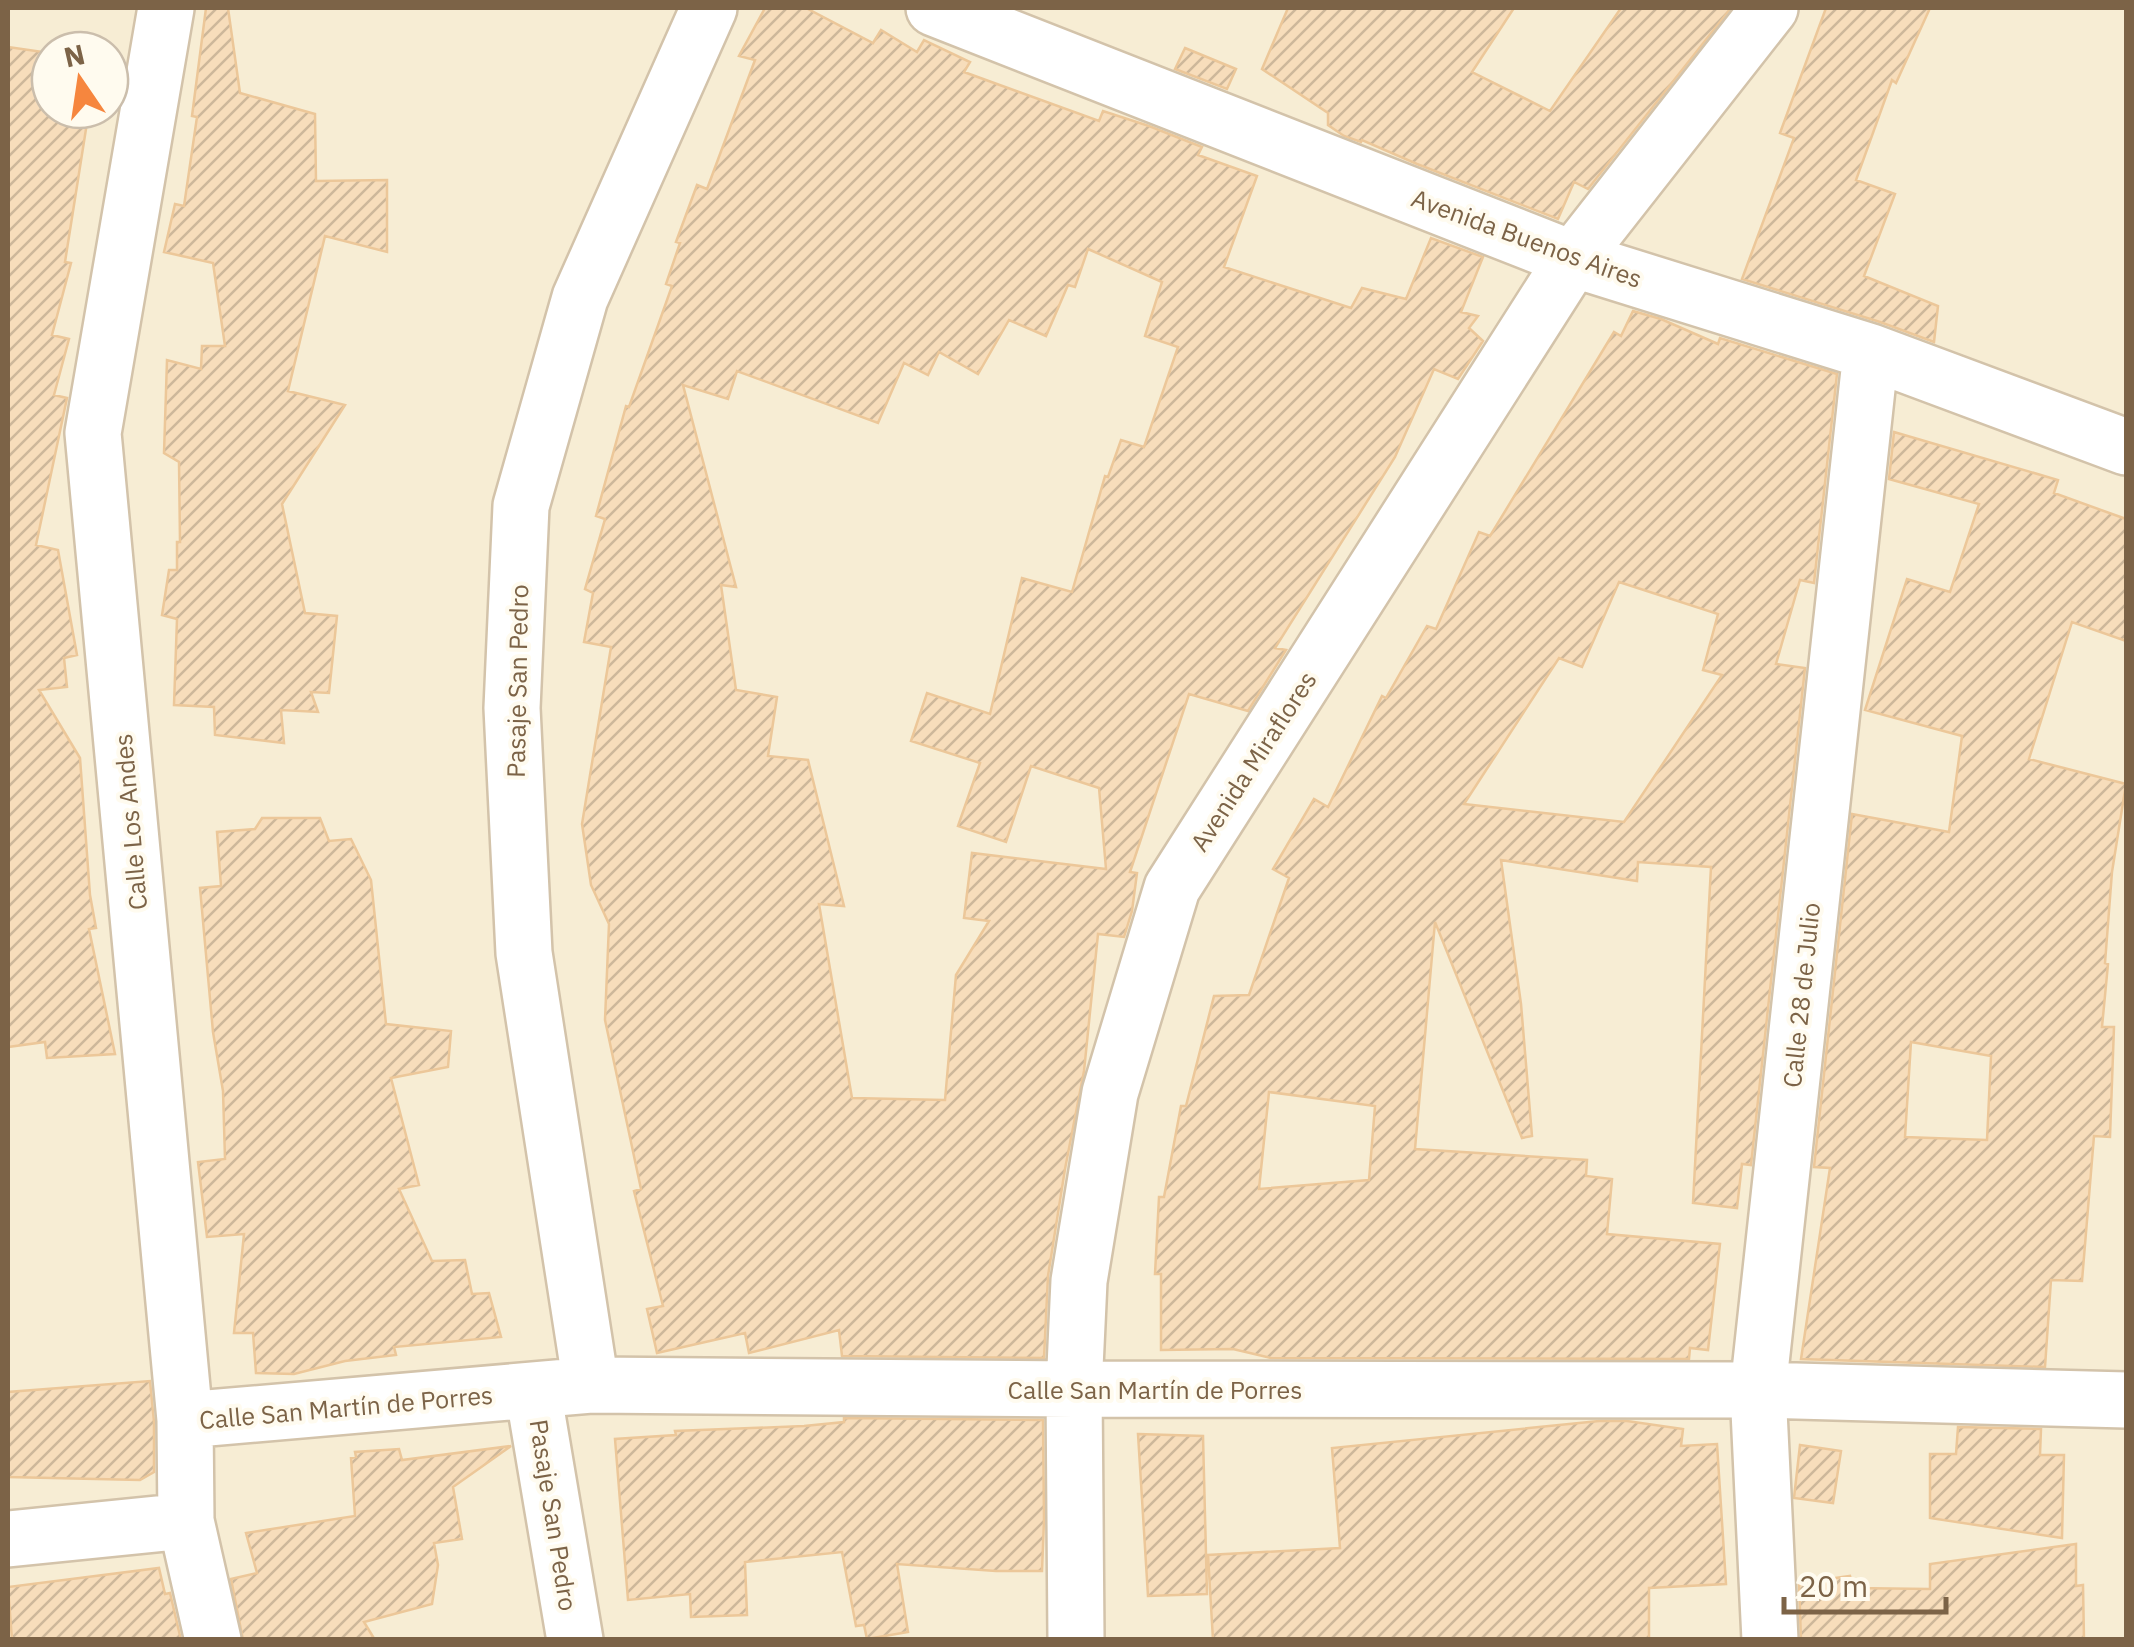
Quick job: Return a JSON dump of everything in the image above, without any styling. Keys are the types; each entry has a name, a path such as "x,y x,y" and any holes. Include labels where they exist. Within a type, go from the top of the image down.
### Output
{"street":[{"name":"Calle Los Andes","path":"166,8 94,433 185,1420 186,1521 213,1640"},
{"name":"Pasaje San Pedro","path":"592,1385 524,953 512,708 521,506 580,298 709,8"},
{"name":"Avenida Buenos Aires","path":"934,8 1573,259 1872,352 2126,447"},
{"name":"Avenida Miraflores","path":"1076,1640 1074,1389 1079,1281 1110,1093 1172,888 1573,259 1770,8"},
{"name":"Calle 28 de Julio","path":"1770,1640 1758,1390 1872,352"},
{"name":"Calle San Martín de Porres","path":"185,1420 592,1385 1758,1390 2126,1400"},
{"name":"Pasaje San Pedro","path":"533,1391 575,1640"},
{"path":"8,1539 186,1521"}],"shaded area":[{"path":"8,8 2126,8 2126,1639 8,1639"}],"building":[{"path":"206,8 228,8 240,93 315,114 316,181 387,180 387,252 325,236 288,391 345,405 282,504 305,613 337,616 329,693 311,692 318,712 281,710 284,743 215,735 214,707 174,705 177,619 162,615 169,570 177,570 180,542 179,462 164,453 167,360 201,369 202,346 225,346 213,263 164,252 175,204 184,206 197,117 192,116"},
{"path":"765,8 806,8 873,43 881,30 917,52 924,40 970,62 964,72 1099,121 1103,111 1202,147 1198,155 1257,176 1224,267 1351,308 1362,288 1406,299 1431,238 1483,257 1461,312 1478,316 1469,328 1483,341 1458,379 1434,369 1395,457 1275,648 1286,650 1248,711 1189,694 1130,872 1137,873 1124,937 1098,934 1084,1071 1048,1276 1044,1358 842,1356 839,1330 749,1353 745,1333 657,1353 647,1309 663,1306 634,1191 641,1189 605,1020 609,924 591,885 582,824 611,647 584,642 593,593 585,589 605,519 596,516 626,406 629,407 672,286 666,284 680,243 676,242 697,185 707,189 755,60 739,56","holes":["1088,249 1162,282 1145,336 1178,347 1144,447 1121,440 1108,477 1105,476 1072,592 1022,578 990,714 927,693 911,741 980,763 958,826 1006,842 1031,766 1099,788 1106,869 972,853 964,918 989,921 956,975 945,1100 852,1098 819,904 844,906 808,760 768,756 777,697 736,690 721,585 736,587 683,385 728,399 737,371 878,423 904,363 928,375 939,352 978,374 1009,320 1046,336 1068,285 1075,287"]},
{"path":"1288,8 1514,8 1472,72 1550,111 1621,8 1731,8 1588,189 1574,182 1558,219 1344,136 1328,125 1328,113 1262,69"},
{"path":"1826,8 1930,8 1896,83 1892,80 1856,180 1895,194 1864,276 1938,306 1934,342 1742,279 1794,138 1780,133"},
{"path":"8,47 30,50 30,130 86,130 65,262 71,263 52,335 69,339 54,395 67,398 36,545 58,550 77,655 64,658 67,687 39,690 80,758 96,928 89,929 115,1054 47,1058 45,1042 8,1047"},
{"path":"1185,48 1236,69 1227,89 1175,69"},
{"path":"1633,311 1718,344 1720,338 1837,374 1814,583 1800,580 1776,664 1805,668 1751,1165 1742,1164 1737,1208 1693,1203 1711,867 1638,862 1637,881 1501,860 1521,1004 1532,1136 1522,1138 1435,922 1415,1149 1587,1160 1586,1176 1612,1179 1607,1234 1720,1244 1708,1350 1690,1348 1689,1359 1271,1358 1233,1349 1161,1350 1161,1274 1155,1274 1159,1197 1164,1197 1181,1106 1186,1106 1214,996 1249,995 1289,878 1273,869 1314,799 1328,807 1382,696 1386,698 1427,626 1436,629 1479,532 1490,536 1614,332 1621,336","holes":["1619,582 1718,614 1703,670 1722,675 1624,822 1464,804 1559,658 1582,667","1269,1092 1375,1106 1369,1180 1259,1189"]},
{"path":"1894,432 2058,480 2054,493 2126,519 2126,641 2072,622 2029,759 2126,784 2112,872 2102,1027 2114,1027 2110,1137 2094,1136 2082,1281 2051,1280 2045,1367 1801,1359 1830,1168 1814,1167 1852,814 1949,832 1962,736 1865,710 1907,579 1950,592 1979,504 1889,479","holes":["1911,1042 1991,1056 1987,1140 1905,1137"]},
{"path":"262,818 320,818 329,841 351,839 371,880 386,1024 451,1031 448,1067 391,1078 419,1185 399,1189 432,1261 465,1260 472,1294 489,1293 501,1337 394,1347 396,1355 345,1361 294,1374 256,1373 253,1333 234,1333 244,1234 207,1237 198,1162 225,1159 223,1091 213,1032 200,888 221,886 217,832 255,829"},
{"path":"150,1381 154,1472 140,1480 8,1477 8,1392"},
{"path":"844,1418 1043,1420 1042,1571 897,1564 908,1632 867,1639 864,1625 856,1626 842,1552 745,1562 747,1615 691,1617 690,1594 628,1600 615,1439 676,1435 675,1431 804,1426 844,1422"},
{"path":"1599,1421 1683,1429 1681,1446 1717,1444 1726,1584 1649,1588 1649,1640 1213,1640 1208,1555 1340,1548 1332,1448"},
{"path":"1958,1427 2041,1429 2040,1455 2064,1455 2062,1538 1930,1518 1930,1454 1956,1454"},
{"path":"1138,1434 1203,1436 1207,1594 1148,1596"},
{"path":"1800,1445 1841,1451 1833,1503 1794,1498"},
{"path":"511,1446 453,1487 462,1539 434,1543 438,1565 432,1604 364,1622 375,1640 243,1640 231,1579 257,1573 246,1533 355,1516 351,1458 356,1457 355,1452 399,1449 402,1460"},
{"path":"2076,1544 2076,1586 2083,1585 2084,1640 1801,1640 1799,1583 1850,1576 1853,1588 1930,1589 1930,1564"},
{"path":"159,1568 165,1594 170,1593 181,1640 12,1640 8,1587"}]}
